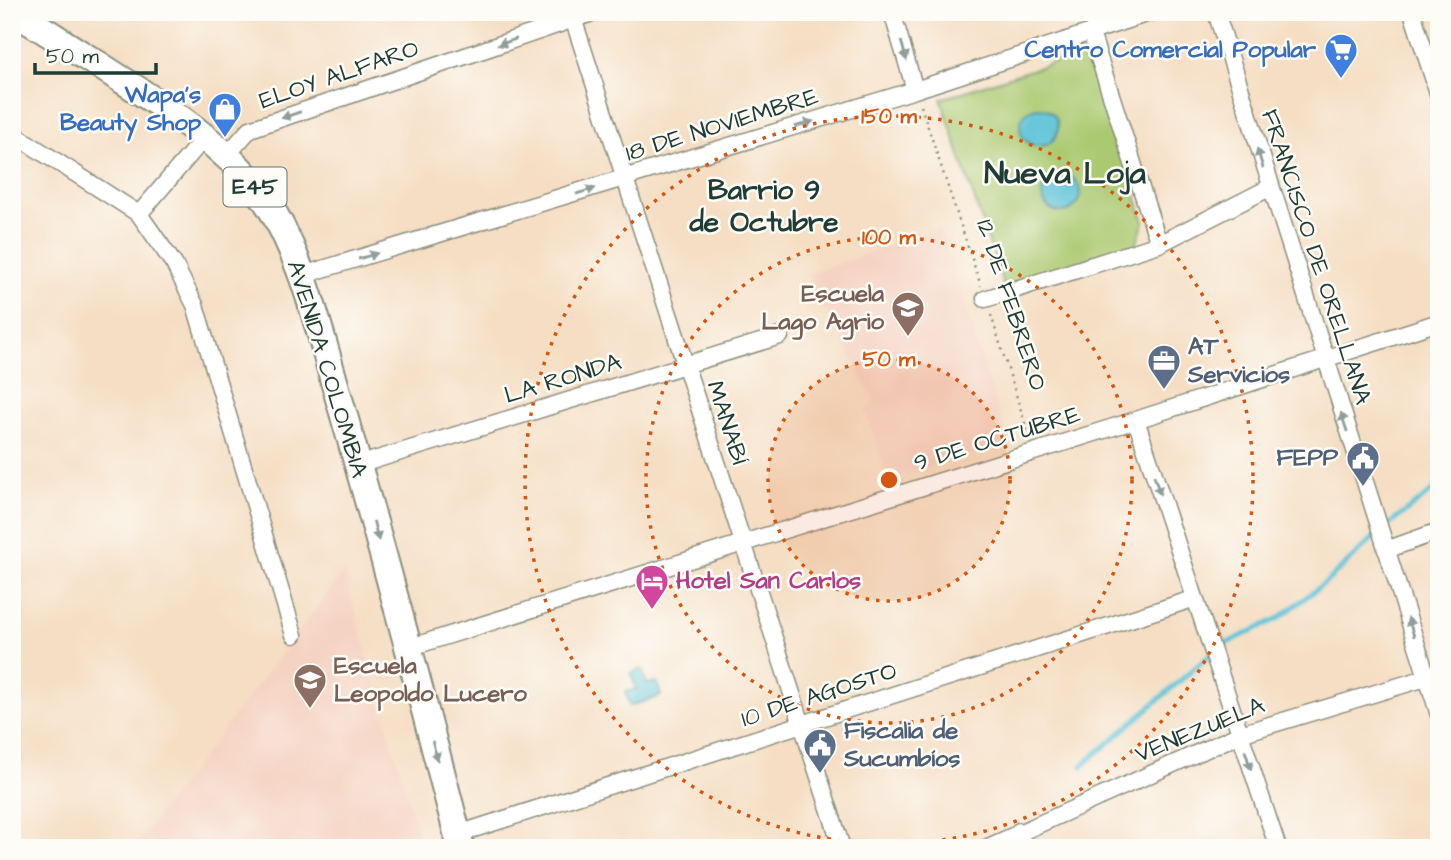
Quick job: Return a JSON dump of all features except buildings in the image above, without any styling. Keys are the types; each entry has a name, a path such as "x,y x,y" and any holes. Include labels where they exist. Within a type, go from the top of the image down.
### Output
{"main road":[{"name":"AVENIDA COLOMBIA","path":"26,14 205,137 227,155 261,194 303,275 358,465 459,841"}],"street":[{"name":"ELOY ALFARO","path":"227,155 250,130 572,16 594,12"},
{"path":"892,12 915,90"},
{"name":"18 DE NOVIEMBRE","path":"303,275 915,90 1152,12"},
{"name":"FRANCISCO DE ORELLANA","path":"1216,12 1372,510 1433,676 1439,715"},
{"path":"1412,12 1439,96"},
{"name":"MANABÍ","path":"572,16 842,848"},
{"path":"1091,33 1159,244"},
{"path":"12,133 139,214 174,264 195,305 294,635"},
{"path":"139,214 205,137"},
{"path":"985,299 1159,244 1269,188"},
{"name":"9 DE OCTUBRE","path":"408,648 1136,420 1439,321"},
{"name":"LA RONDA","path":"358,465 780,337"},
{"path":"1136,420 1193,599 1207,633 1278,848"},
{"path":"1386,550 1439,531"},
{"name":"10 DE AGOSTO","path":"459,841 802,724 1193,599"},
{"name":"VENEZUELA","path":"986,848 1240,734 1433,676"},
{"path":"1019,831 1025,848"}],"path":[{"name":"12 DE FEBRERO","path":"915,90 1034,452"}],"shaded area":[{"name":"Escuela Lago Agrio","path":"940,228 1009,444 888,479 865,411 874,401 807,274"},
{"name":"Escuela Leopoldo Lucero","path":"344,572 422,848 133,848"}],"green space":[{"path":"1080,54 1092,54 1144,222 1136,245 1004,287 941,99"}],"water":[{"path":"1039,108 1053,113 1058,127 1053,141 1039,146 1025,141 1020,127 1025,113"},
{"path":"1061,174 1074,180 1080,193 1074,206 1061,212 1048,206 1042,193 1048,180"},
{"path":"642,669 647,684 657,682 661,696 630,706 625,692 636,689 631,673"}],"waterway":[{"path":"1082,766 1219,647 1279,618 1331,578 1382,530 1439,486"}],"place":[{"name":"Centro Comercial Popular","path":"1341,80"},
{"name":"Wapa's Beauty Shop","path":"225,139"},
{"name":"Escuela Lago Agrio","path":"908,338"},
{"name":"AT Servicios","path":"1164,391"},
{"name":"FEPP","path":"1363,488"},
{"name":"Hotel San Carlos","path":"652,611"},
{"name":"Escuela Leopoldo Lucero","path":"310,710"},
{"name":"Fiscalia de Sucumbíos","path":"820,775"}],"district":[{"name":"Nueva Loja","path":"1065,173"},
{"name":"Barrio 9 de Octubre","path":"764,206"}]}
